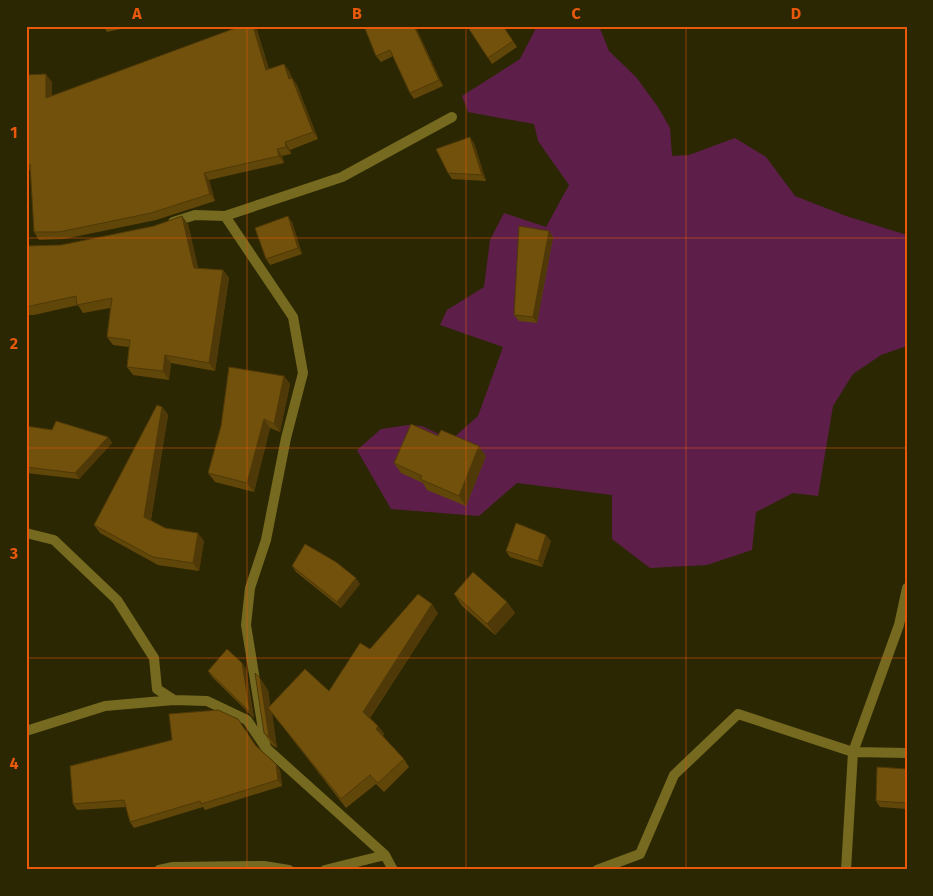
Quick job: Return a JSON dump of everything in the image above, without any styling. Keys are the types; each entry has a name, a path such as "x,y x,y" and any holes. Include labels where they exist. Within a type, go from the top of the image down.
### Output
{"street":[{"path":"167,224 195,215 225,216 342,177 452,117"},
{"path":"225,216 293,317 304,373 286,438 266,540 250,588 246,625 266,748"},
{"path":"26,533 54,540 117,600 154,658 157,689 174,700"},
{"path":"846,870 853,752 899,625 907,588"},
{"path":"26,730 105,706 174,700 207,701 246,720 266,748 385,855 393,870"},
{"path":"597,870 640,854 674,775 738,714 853,752 907,753"},
{"path":"326,870 385,855"},
{"path":"159,870 264,866 289,870"}],"shaded area":[{"path":"537,26 599,26 609,51 636,77 658,107 670,128 672,156 689,155 735,138 766,157 795,196 846,216 907,235 907,346 881,355 853,374 833,406 818,496 793,493 756,512 752,550 707,565 650,568 612,539 612,495 517,483 479,516 391,509 357,450 381,429 408,425 422,426 451,440 478,416 503,347 440,325 447,310 484,287 490,240 504,213 546,227 569,185 538,141 534,124 468,112 462,96 520,59"}],"building":[{"path":"241,26 253,26 266,70 284,64 289,79 292,78 313,132 285,142 286,147 277,149 279,156 204,173 210,194 151,213 59,232 34,232 30,164 26,165 26,75 46,74 46,98"},
{"path":"364,26 414,26 439,80 410,93 390,50 376,56"},
{"path":"467,26 503,26 513,41 488,58"},
{"path":"470,137 482,175 448,173 436,149"},
{"path":"182,216 194,268 223,270 209,363 165,355 163,371 127,367 130,340 107,337 112,298 77,305 76,296 26,307 26,246 61,245 154,226"},
{"path":"288,216 298,248 266,259 255,228"},
{"path":"519,226 549,231 533,317 514,315"},
{"path":"229,367 284,376 274,424 264,419 247,483 208,473 221,426"},
{"path":"157,405 162,407 144,517 165,528 198,533 193,563 153,557 94,525"},
{"path":"56,421 108,437 75,473 26,467 26,426 52,430"},
{"path":"411,424 438,436 441,430 479,446 459,496 420,479 422,476 394,463"},
{"path":"516,523 546,535 538,561 506,551"},
{"path":"305,544 336,562 356,578 337,602 292,566"},
{"path":"473,572 507,602 487,624 454,594"},
{"path":"418,594 432,604 363,712 378,726 376,729 404,759 378,783 370,775 341,799 268,708 305,669 329,691 360,643 370,649"},
{"path":"227,649 242,663 250,712 208,671"},
{"path":"255,673 260,678 269,737 264,733"},
{"path":"218,710 238,719 256,746 276,764 278,780 201,804 200,801 130,822 124,800 73,804 70,766 172,740 169,714"},
{"path":"877,767 907,769 907,803 876,801"}]}
